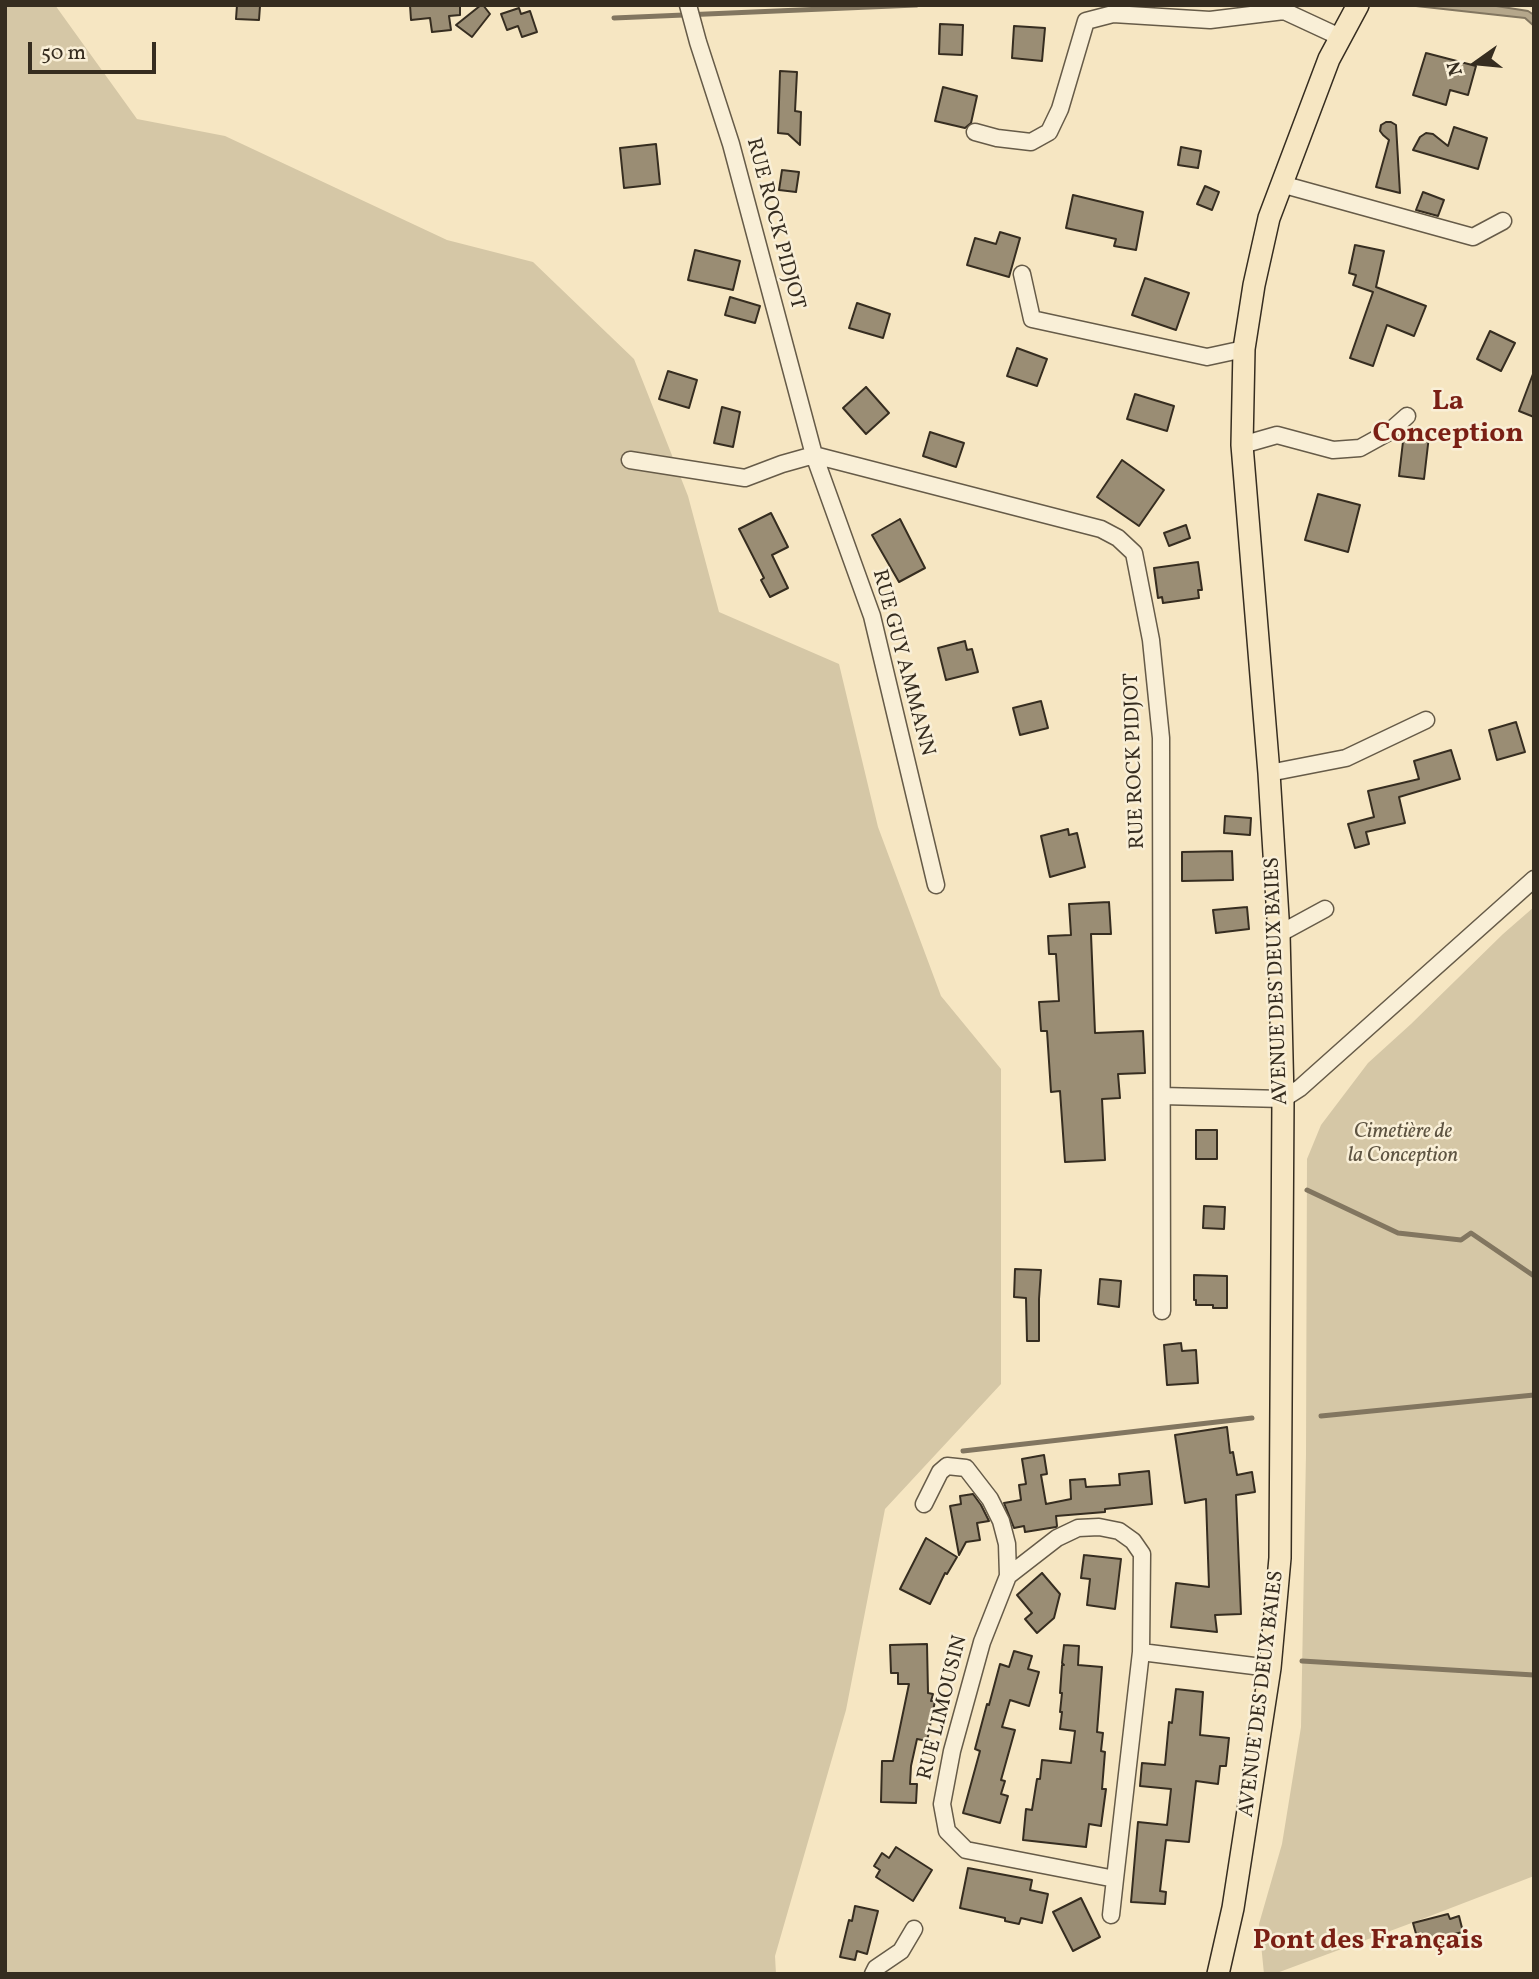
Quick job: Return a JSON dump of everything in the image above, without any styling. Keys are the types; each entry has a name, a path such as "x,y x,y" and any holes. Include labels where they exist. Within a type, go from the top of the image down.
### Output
{"main road":[{"name":"AVENUE DES DEUX BAIES","path":"1218,1974 1233,1908 1270,1668 1280,1558 1283,1099 1279,934 1269,774 1242,445 1244,349 1269,218 1340,37 1356,8"}],"street":[{"name":"RUE ROCK PIDJOT","path":"688,5 731,144 814,455 1101,529 1118,538 1134,552 1152,640 1161,738 1162,1311"},
{"path":"975,132 1031,142 1049,132 1060,109 1086,21 1113,14 1210,20 1284,11 1340,37"},
{"path":"1281,184 1473,237 1503,221"},
{"path":"1022,274 1032,319 1207,358 1244,349"},
{"path":"1242,445 1278,435 1334,450 1360,448 1389,432 1407,416"},
{"path":"631,460 745,478 814,455"},
{"name":"RUE GUY AMMANN","path":"814,455 872,616 936,885"},
{"path":"1269,774 1346,758 1426,720"},
{"path":"1162,1096 1283,1099 1300,1088 1534,879"},
{"path":"1279,934 1325,909"},
{"path":"924,1504 940,1472 947,1466 966,1468 990,1499 1001,1521 1007,1544 1008,1576"},
{"path":"1008,1576 1057,1538 1077,1528 1099,1527 1119,1531 1133,1541 1142,1554 1141,1652 1111,1915"},
{"name":"RUE LIMOUSIN","path":"1008,1576 982,1642 952,1751 942,1804 947,1831 967,1850 1115,1879"},
{"path":"1141,1652 1270,1668"},
{"path":"873,1974 876,1968 901,1951 914,1929"}],"green space":[{"path":"5,5 55,5 137,119 225,136 447,240 533,262 634,359 688,496 719,612 839,664 878,827 941,996 1001,1069 1001,1384 885,1509 846,1710 775,1956 776,1974 5,1974"},
{"name":"Cimetière de la Conception","path":"1534,907 1534,1876 1274,1974 1264,1974 1259,1924 1282,1844 1301,1727 1306,1454 1307,1159 1321,1125 1368,1063"}],"shaded area":[{"path":"1407,5 1490,5 1528,11 1534,15 1534,26 1525,18"}],"building":[{"path":"237,5 260,6 259,20 236,19"},
{"path":"410,5 460,5 460,15 449,16 451,30 432,32 430,18 411,20"},
{"path":"481,5 490,14 472,37 456,25"},
{"path":"519,8 521,14 530,11 537,32 522,37 518,26 507,30 501,14"},
{"path":"940,24 963,25 962,55 939,54"},
{"path":"1014,26 1045,28 1042,61 1012,58"},
{"path":"1426,53 1476,66 1468,95 1450,90 1446,105 1413,95"},
{"path":"780,71 797,72 795,111 801,112 800,145 788,134 778,133"},
{"path":"943,87 977,96 971,123 965,128 935,121"},
{"path":"1386,122 1396,125 1400,193 1376,187 1389,140 1380,131 1381,125"},
{"path":"1454,127 1487,138 1478,169 1413,150 1420,137 1426,133 1433,134 1448,146"},
{"path":"656,144 660,184 624,188 620,148"},
{"path":"1181,147 1201,151 1198,168 1178,165"},
{"path":"782,170 799,172 796,192 779,190"},
{"path":"1205,186 1219,192 1212,210 1197,204"},
{"path":"1423,192 1444,200 1438,216 1416,210"},
{"path":"1073,195 1143,212 1136,250 1114,246 1116,239 1066,228"},
{"path":"1000,232 1020,238 1009,277 967,265 975,238 996,244"},
{"path":"1355,245 1384,251 1376,287 1426,306 1414,336 1387,325 1373,366 1350,358 1373,292 1353,285 1356,275 1349,273"},
{"path":"695,250 740,261 733,290 688,280"},
{"path":"1145,278 1189,293 1176,330 1132,315"},
{"path":"730,297 760,306 755,323 725,315"},
{"path":"857,303 890,314 883,338 849,328"},
{"path":"1490,331 1515,343 1501,371 1477,359"},
{"path":"1017,348 1047,359 1037,386 1007,376"},
{"path":"668,371 697,380 689,408 659,399"},
{"path":"1534,374 1534,417 1519,411"},
{"path":"866,387 889,413 866,434 843,408"},
{"path":"1135,394 1174,406 1167,431 1127,419"},
{"path":"722,407 740,412 733,447 714,443"},
{"path":"930,432 964,443 956,467 923,456"},
{"path":"1404,433 1429,436 1424,479 1399,476"},
{"path":"1122,460 1164,490 1139,526 1097,497"},
{"path":"1318,494 1360,505 1348,552 1305,540"},
{"path":"771,513 788,547 772,555 788,588 770,597 761,580 764,578 739,529"},
{"path":"900,519 925,568 899,582 872,535"},
{"path":"1186,525 1190,538 1169,546 1164,533"},
{"path":"1198,562 1202,590 1198,590 1199,598 1163,603 1162,597 1158,598 1154,568"},
{"path":"965,641 967,650 972,649 978,672 946,680 938,648"},
{"path":"1041,701 1048,728 1020,735 1013,708"},
{"path":"1516,722 1525,752 1497,760 1489,730"},
{"path":"1451,750 1460,779 1399,797 1405,823 1366,832 1369,844 1355,848 1348,824 1374,817 1368,791 1419,779 1414,761"},
{"path":"1225,816 1251,818 1250,835 1224,833"},
{"path":"1068,829 1069,835 1077,833 1085,867 1050,877 1041,836"},
{"path":"1232,851 1233,880 1182,881 1182,852"},
{"path":"1109,902 1111,934 1091,934 1095,1033 1143,1031 1145,1073 1118,1074 1120,1098 1102,1099 1105,1160 1065,1162 1060,1091 1051,1092 1047,1031 1041,1031 1039,1002 1059,1001 1056,954 1049,954 1048,936 1071,935 1069,904"},
{"path":"1247,907 1249,929 1216,933 1213,910"},
{"path":"1196,1130 1217,1130 1217,1159 1196,1159"},
{"path":"1204,1206 1225,1207 1224,1229 1203,1228"},
{"path":"1015,1269 1041,1270 1039,1341 1027,1341 1026,1298 1014,1297"},
{"path":"1194,1275 1227,1276 1227,1308 1196,1305"},
{"path":"1100,1279 1121,1281 1119,1307 1098,1304"},
{"path":"1181,1343 1182,1351 1196,1350 1198,1383 1167,1385 1164,1345"},
{"path":"1227,1427 1230,1453 1233,1452 1237,1475 1252,1472 1255,1492 1236,1495 1241,1614 1215,1615 1217,1632 1171,1627 1176,1583 1209,1587 1206,1499 1185,1503 1175,1435"},
{"path":"1044,1455 1047,1474 1041,1475 1046,1504 1071,1499 1070,1480 1085,1479 1086,1487 1120,1485 1119,1474 1149,1471 1152,1504 1105,1509 1105,1512 1056,1516 1056,1527 1025,1532 1024,1526 1014,1528 1004,1503 1021,1500 1019,1485 1026,1484 1022,1459"},
{"path":"973,1494 989,1521 977,1523 980,1540 966,1542 959,1555 950,1506 961,1504 960,1496"},
{"path":"926,1538 957,1557 947,1574 945,1573 930,1604 900,1589"},
{"path":"1084,1555 1121,1559 1115,1609 1087,1605 1090,1579 1081,1578"},
{"path":"1042,1573 1060,1594 1054,1618 1037,1633 1025,1619 1032,1613 1017,1595"},
{"path":"927,1644 928,1693 933,1694 931,1701 935,1701 927,1741 917,1739 911,1766 910,1784 917,1784 916,1803 881,1802 882,1761 893,1761 909,1684 898,1684 898,1673 891,1673 890,1645"},
{"path":"1064,1645 1079,1646 1078,1665 1102,1667 1097,1732 1103,1733 1101,1751 1105,1752 1102,1789 1106,1789 1101,1826 1089,1824 1086,1847 1023,1840 1026,1809 1032,1810 1042,1760 1071,1763 1075,1731 1060,1729"},
{"path":"1014,1651 1032,1656 1028,1669 1039,1672 1029,1706 1010,1700 1002,1727 1015,1730 1001,1780 1005,1781 1001,1794 1008,1796 1000,1823 963,1813 980,1751 975,1749 987,1704 989,1705 1000,1664 1009,1667"},
{"path":"1176,1689 1203,1692 1200,1735 1229,1738 1226,1766 1220,1766 1218,1784 1196,1781 1189,1842 1166,1840 1160,1891 1166,1892 1165,1904 1131,1902 1138,1822 1167,1825 1171,1789 1140,1786 1142,1763 1165,1765 1169,1722 1172,1723"},
{"path":"896,1847 932,1870 913,1901 876,1877 880,1870 874,1866 882,1853 889,1858"},
{"path":"968,1868 1032,1880 1030,1890 1048,1894 1042,1923 1021,1918 1019,1924 1005,1921 1005,1918 960,1908"},
{"path":"1081,1898 1100,1937 1073,1951 1053,1912"},
{"path":"855,1906 878,1911 867,1954 857,1951 855,1960 840,1957"},
{"path":"1448,1914 1450,1919 1459,1916 1463,1932 1454,1934 1455,1938 1420,1948 1413,1923"}],"waterway":[{"path":"614,18 916,5"},
{"path":"1307,1190 1398,1233 1461,1240 1471,1233 1534,1276"},
{"path":"1321,1416 1534,1395"},
{"path":"963,1451 1252,1418"},
{"path":"1302,1661 1534,1675"}],"district":[{"name":"La Conception","path":"1448,420"},
{"name":"Pont des Français","path":"1368,1943"}]}
